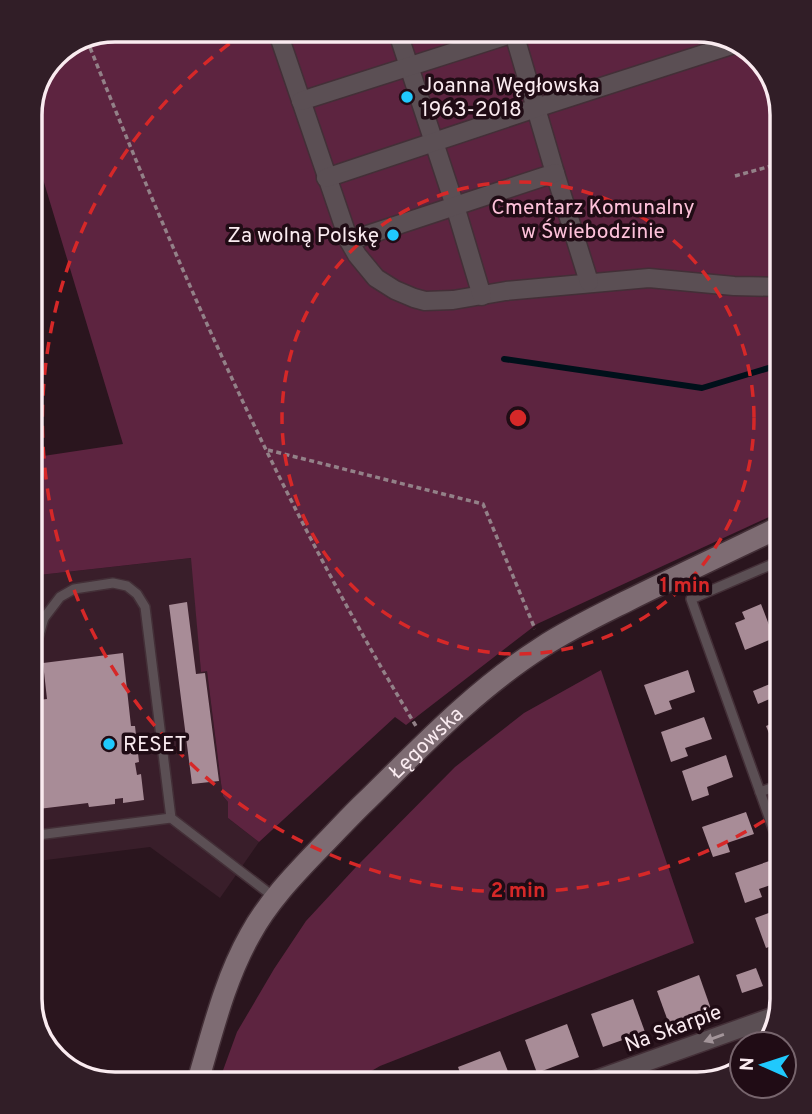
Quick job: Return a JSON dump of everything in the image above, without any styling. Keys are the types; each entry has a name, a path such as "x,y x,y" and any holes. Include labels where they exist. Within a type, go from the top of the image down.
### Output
{"street":[{"path":"280,42 349,241 376,278 395,290 414,298 437,301 482,296 506,290 649,278 770,287"},
{"path":"401,42 482,296"},
{"path":"301,101 480,42"},
{"path":"516,42 589,282"},
{"path":"327,178 724,47"},
{"path":"349,241 555,173"},
{"name":"Łęgowska","path":"201,1072 237,962 248,938 274,897 345,821 426,742 477,695 542,647 584,623 770,532"},
{"name":"Na Skarpie","path":"618,1072 768,1019"}],"lane":[{"path":"770,565 691,599 770,820"},
{"path":"42,625 60,597 74,589 113,583 127,586 137,594 145,607 171,818"},
{"path":"760,792 770,789"},
{"path":"42,834 171,818 274,897"}],"path":[{"path":"90,47 132,154 219,352 292,503 384,674 426,742"},
{"path":"735,176 770,166"},
{"path":"267,450 483,505 542,647"}],"shaded area":[{"path":"192,558 201,671 207,671 223,796 228,802 228,818 259,842 220,898 150,847 42,860 42,575"}],"green space":[{"name":"Cmentarz Komunalny w Świebodzinie","path":"115,42 702,42 734,52 749,63 760,78 768,96 770,115 770,517 537,624 406,725 395,717 259,842 228,818 228,802 223,796 207,671 201,672 191,558 42,575 42,456 123,444 42,176 44,96 57,70 74,54 101,43"},
{"path":"601,670 694,943 370,1072 222,1072 237,1032 306,921 455,767 524,713"}],"building":[{"path":"187,602 196,674 205,673 219,781 192,784 169,605"},
{"path":"761,604 770,628 770,640 745,650 735,623 745,619 742,612"},
{"path":"123,653 131,726 135,726 139,762 135,763 137,775 141,774 144,800 123,803 123,798 115,799 115,804 89,807 88,803 42,809 42,700 47,699 43,663"},
{"path":"688,670 695,692 669,701 672,709 655,715 644,685"},
{"path":"770,684 770,699 758,704 753,691"},
{"path":"704,717 712,739 685,748 688,756 671,762 661,732"},
{"path":"726,755 733,777 707,787 709,795 692,801 682,771"},
{"path":"746,812 754,834 727,843 730,852 713,857 702,827"},
{"path":"770,861 770,885 759,889 762,897 745,903 735,873"},
{"path":"770,912 770,946 766,948 755,918"},
{"path":"756,968 763,986 742,993 736,975"},
{"path":"699,975 711,1009 669,1024 657,991"},
{"path":"633,999 645,1032 603,1047 591,1014"},
{"path":"567,1024 579,1057 537,1072 525,1040"},
{"path":"500,1051 508,1072 460,1072 458,1067"}],"waterway":[{"path":"504,359 702,388 770,368"}],"place":[{"name":"Joanna Węgłowska 1963-2018","path":"407,97"},
{"name":"Za wolną Polskę","path":"393,235"},
{"name":"RESET","path":"109,744"}]}
